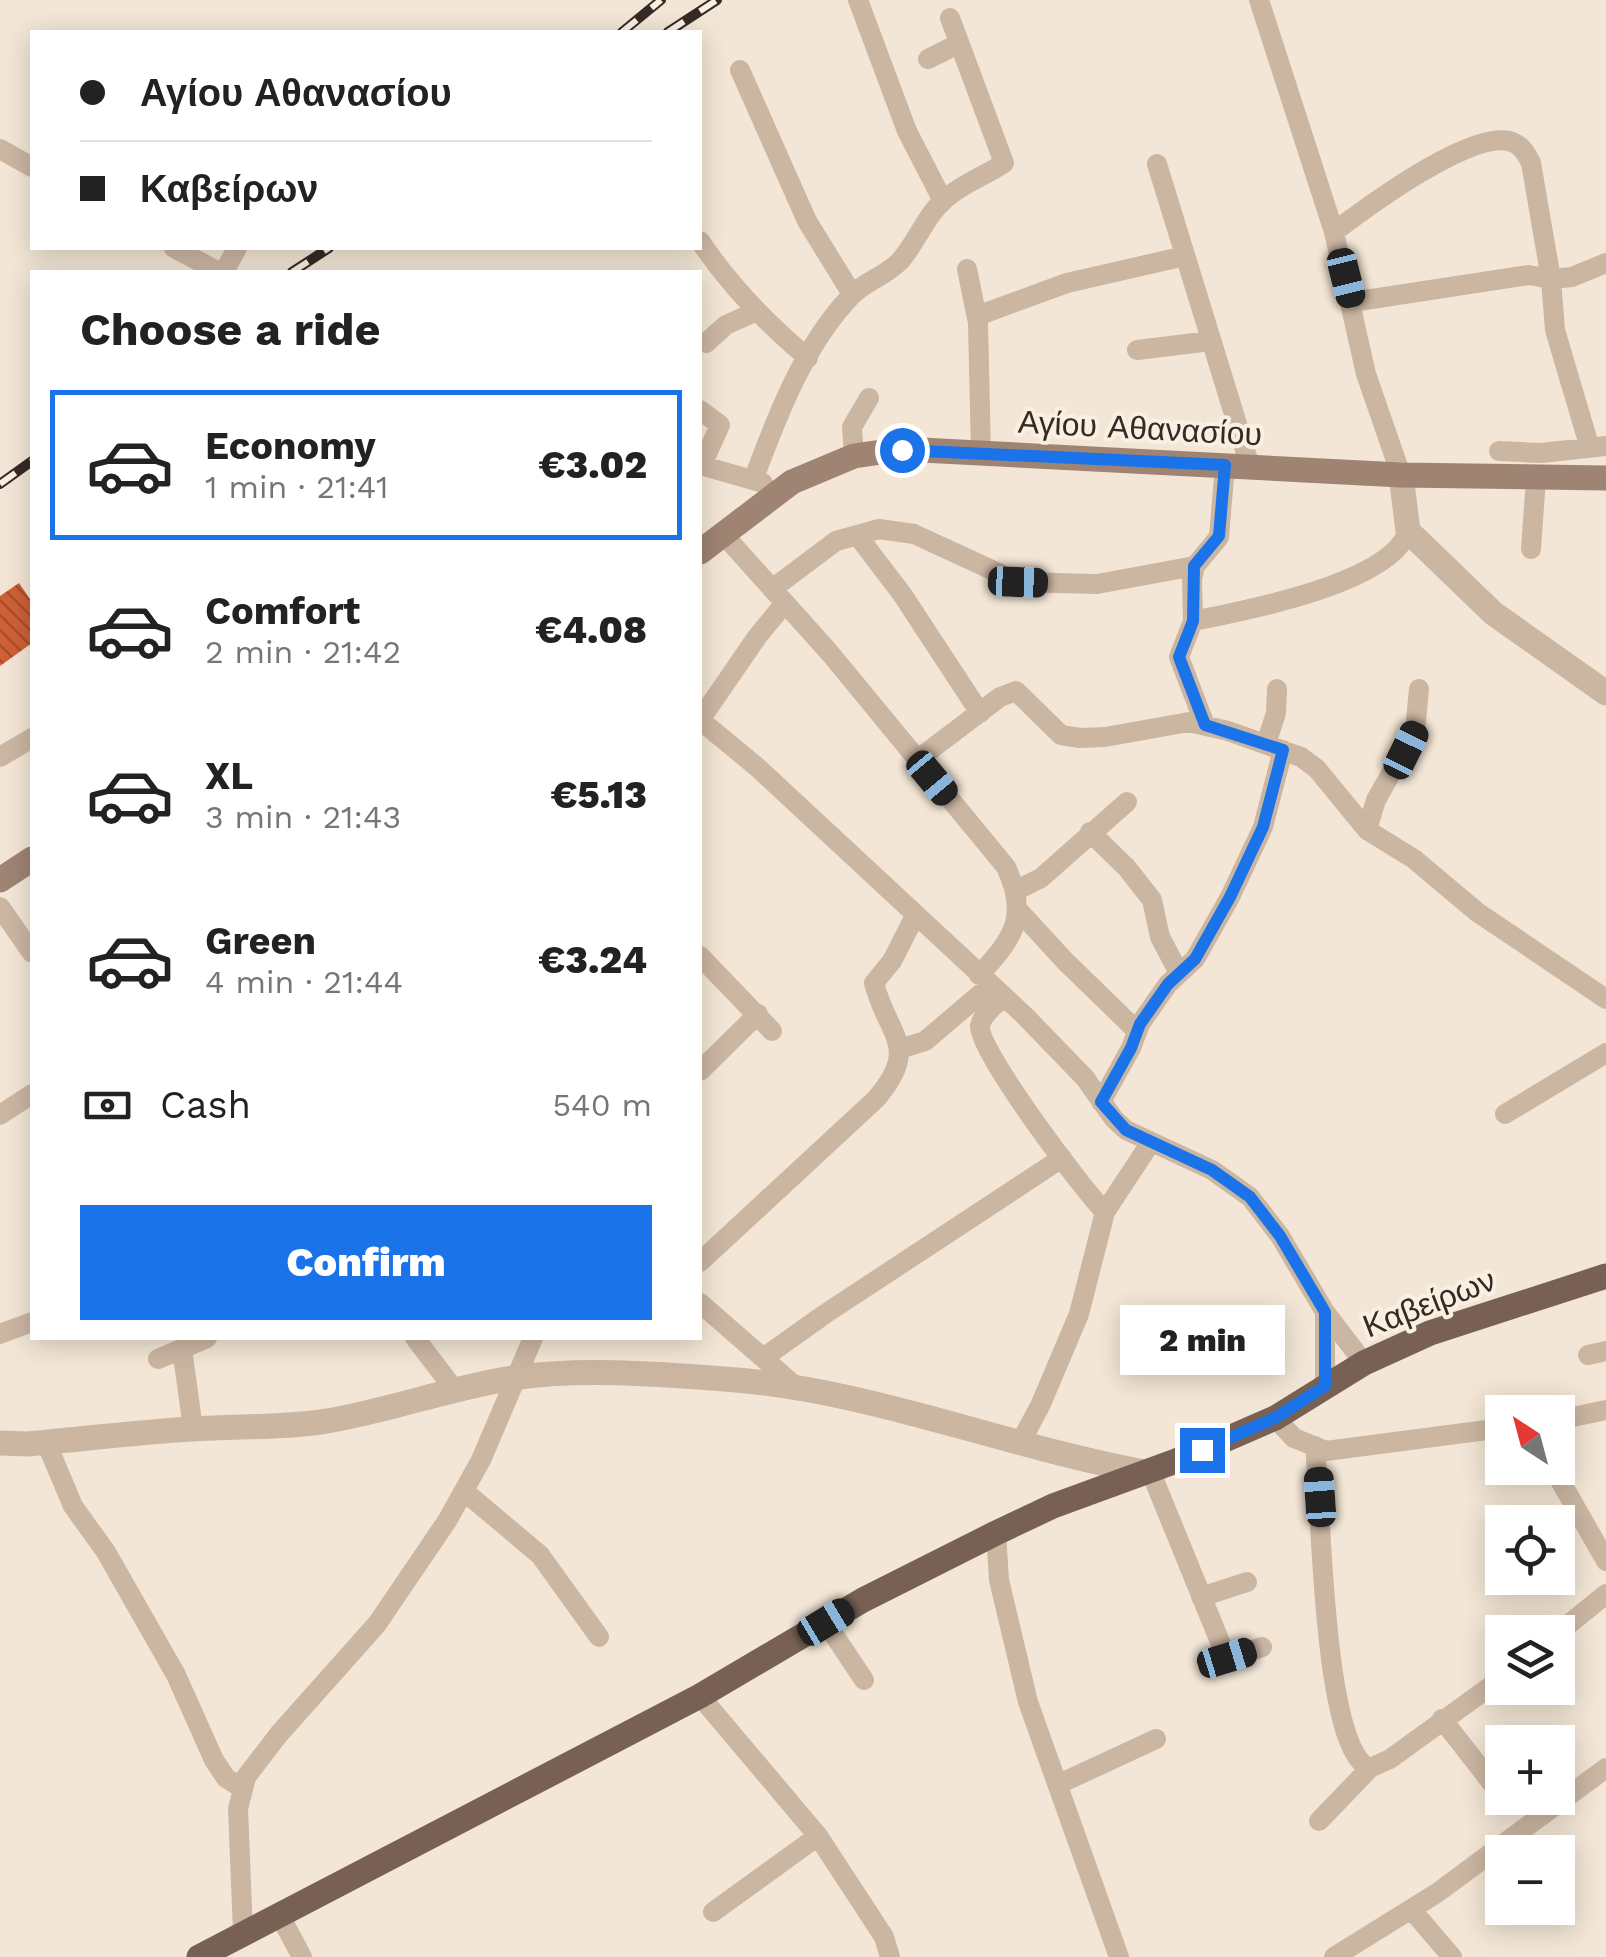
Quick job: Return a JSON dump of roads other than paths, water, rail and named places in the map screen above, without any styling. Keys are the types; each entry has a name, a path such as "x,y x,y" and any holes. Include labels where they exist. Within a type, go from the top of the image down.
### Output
{"main road":[{"name":"Αγίου Αθανασίου","path":"702,550 778,490 820,468 854,456 902,450 1401,475 1606,478"},
{"path":"0,880 30,860"},
{"name":"Καβείρων","path":"198,1957 700,1696 864,1600 996,1532 1275,1418 1364,1362 1483,1313 1606,1276"}],"street":[{"path":"858,0 908,131 942,201"},
{"path":"1193,621 1330,588 1392,551 1404,542 1408,531 1401,475 1366,374 1334,232 1260,0"},
{"path":"754,478 808,358 852,294 900,262 942,201 1004,163 950,18"},
{"path":"928,59 958,44"},
{"path":"740,70 807,221 852,294"},
{"path":"1334,232 1388,191 1442,160 1508,140 1524,149 1531,163 1551,278 1555,330 1598,446 1541,453 1499,451"},
{"path":"0,149 30,166"},
{"path":"1157,164 1212,341 1238,465 1219,536 1194,566 1193,621 1179,657 1205,725"},
{"path":"702,244 720,271 757,311 808,358"},
{"path":"178,250 218,270"},
{"path":"977,316 1067,283 1185,256"},
{"path":"1352,302 1528,275 1572,277 1606,263"},
{"path":"967,269 977,316 981,452"},
{"path":"706,343 726,325 757,311"},
{"path":"1137,350 1212,341"},
{"path":"854,456 852,427 869,398"},
{"path":"702,412 720,425 702,463"},
{"path":"702,465 754,478 778,490"},
{"path":"1531,550 1536,478"},
{"path":"702,717 756,637 778,596 812,556 836,541 879,529 914,534 1018,582 1098,584 1194,566"},
{"path":"1408,531 1493,612 1606,693"},
{"path":"723,534 1006,867 1018,900 1064,961 1137,1031"},
{"path":"857,535 902,594 980,713"},
{"path":"1101,1102 1152,1006 1195,959 1249,858 1272,800 1277,689"},
{"path":"1366,830 1376,800 1415,731 1420,689"},
{"path":"917,760 1009,692 1016,691 1060,735 1106,737 1170,724 1205,725 1275,747 1317,769 1366,830 1414,859 1477,912 1606,999"},
{"path":"702,722 757,766 1054,1046 1126,1130 1212,1170 1250,1197 1280,1236 1325,1312 1364,1362"},
{"path":"0,757 30,739"},
{"path":"1106,1212 1001,1076 982,1040 980,1025 1012,933 1018,900 1127,802"},
{"path":"1090,832 1127,868 1152,900 1160,937 1179,973"},
{"path":"0,907 30,950"},
{"path":"702,1260 894,1078 900,1049 874,983 892,961 915,916"},
{"path":"702,958 772,1031"},
{"path":"900,1049 925,1041 991,986"},
{"path":"702,1069 758,1014"},
{"path":"1505,1114 1606,1053"},
{"path":"0,1115 30,1095"},
{"path":"1020,1443 1079,1314 1106,1212 1151,1142"},
{"path":"763,1358 1062,1158"},
{"path":"702,1305 794,1386"},
{"path":"1325,1312 1325,1386"},
{"path":"0,1334 30,1323"},
{"path":"158,1359 202,1340"},
{"path":"417,1340 454,1389"},
{"path":"244,1932 238,1838 246,1777 377,1624 465,1492 532,1340"},
{"path":"182,1348 193,1429"},
{"path":"0,1443 193,1429 274,1428 336,1420 454,1389 516,1378 644,1376 794,1386 903,1410 1070,1458 1147,1471 1227,1658 1262,1648"},
{"path":"1575,1416 1606,1410"},
{"path":"1275,1418 1294,1438 1326,1451 1485,1430"},
{"path":"46,1442 73,1506 106,1552 176,1674 214,1760 226,1778 242,1788"},
{"path":"1316,1446 1334,1688 1342,1727 1354,1756 1370,1768"},
{"path":"1562,1485 1606,1561"},
{"path":"465,1492 540,1555 599,1637"},
{"path":"996,1532 999,1580 1028,1702 1120,1957"},
{"path":"1202,1597 1247,1582"},
{"path":"1575,1620 1606,1594"},
{"path":"826,1622 864,1680"},
{"path":"1319,1821 1370,1768 1390,1759 1485,1690"},
{"path":"700,1696 818,1836 884,1937 890,1957"},
{"path":"1442,1719 1485,1774"},
{"path":"1059,1784 1156,1739"},
{"path":"1334,1957 1411,1910 1606,1768"},
{"path":"1517,1815 1526,1827"},
{"path":"713,1912 818,1836"},
{"path":"1411,1910 1452,1957"},
{"path":"279,1914 302,1957"}],"railway":[{"path":"624,30 661,0"},
{"path":"671,30 717,0"},
{"path":"295,270 326,250"},
{"path":"0,484 30,462"}]}
